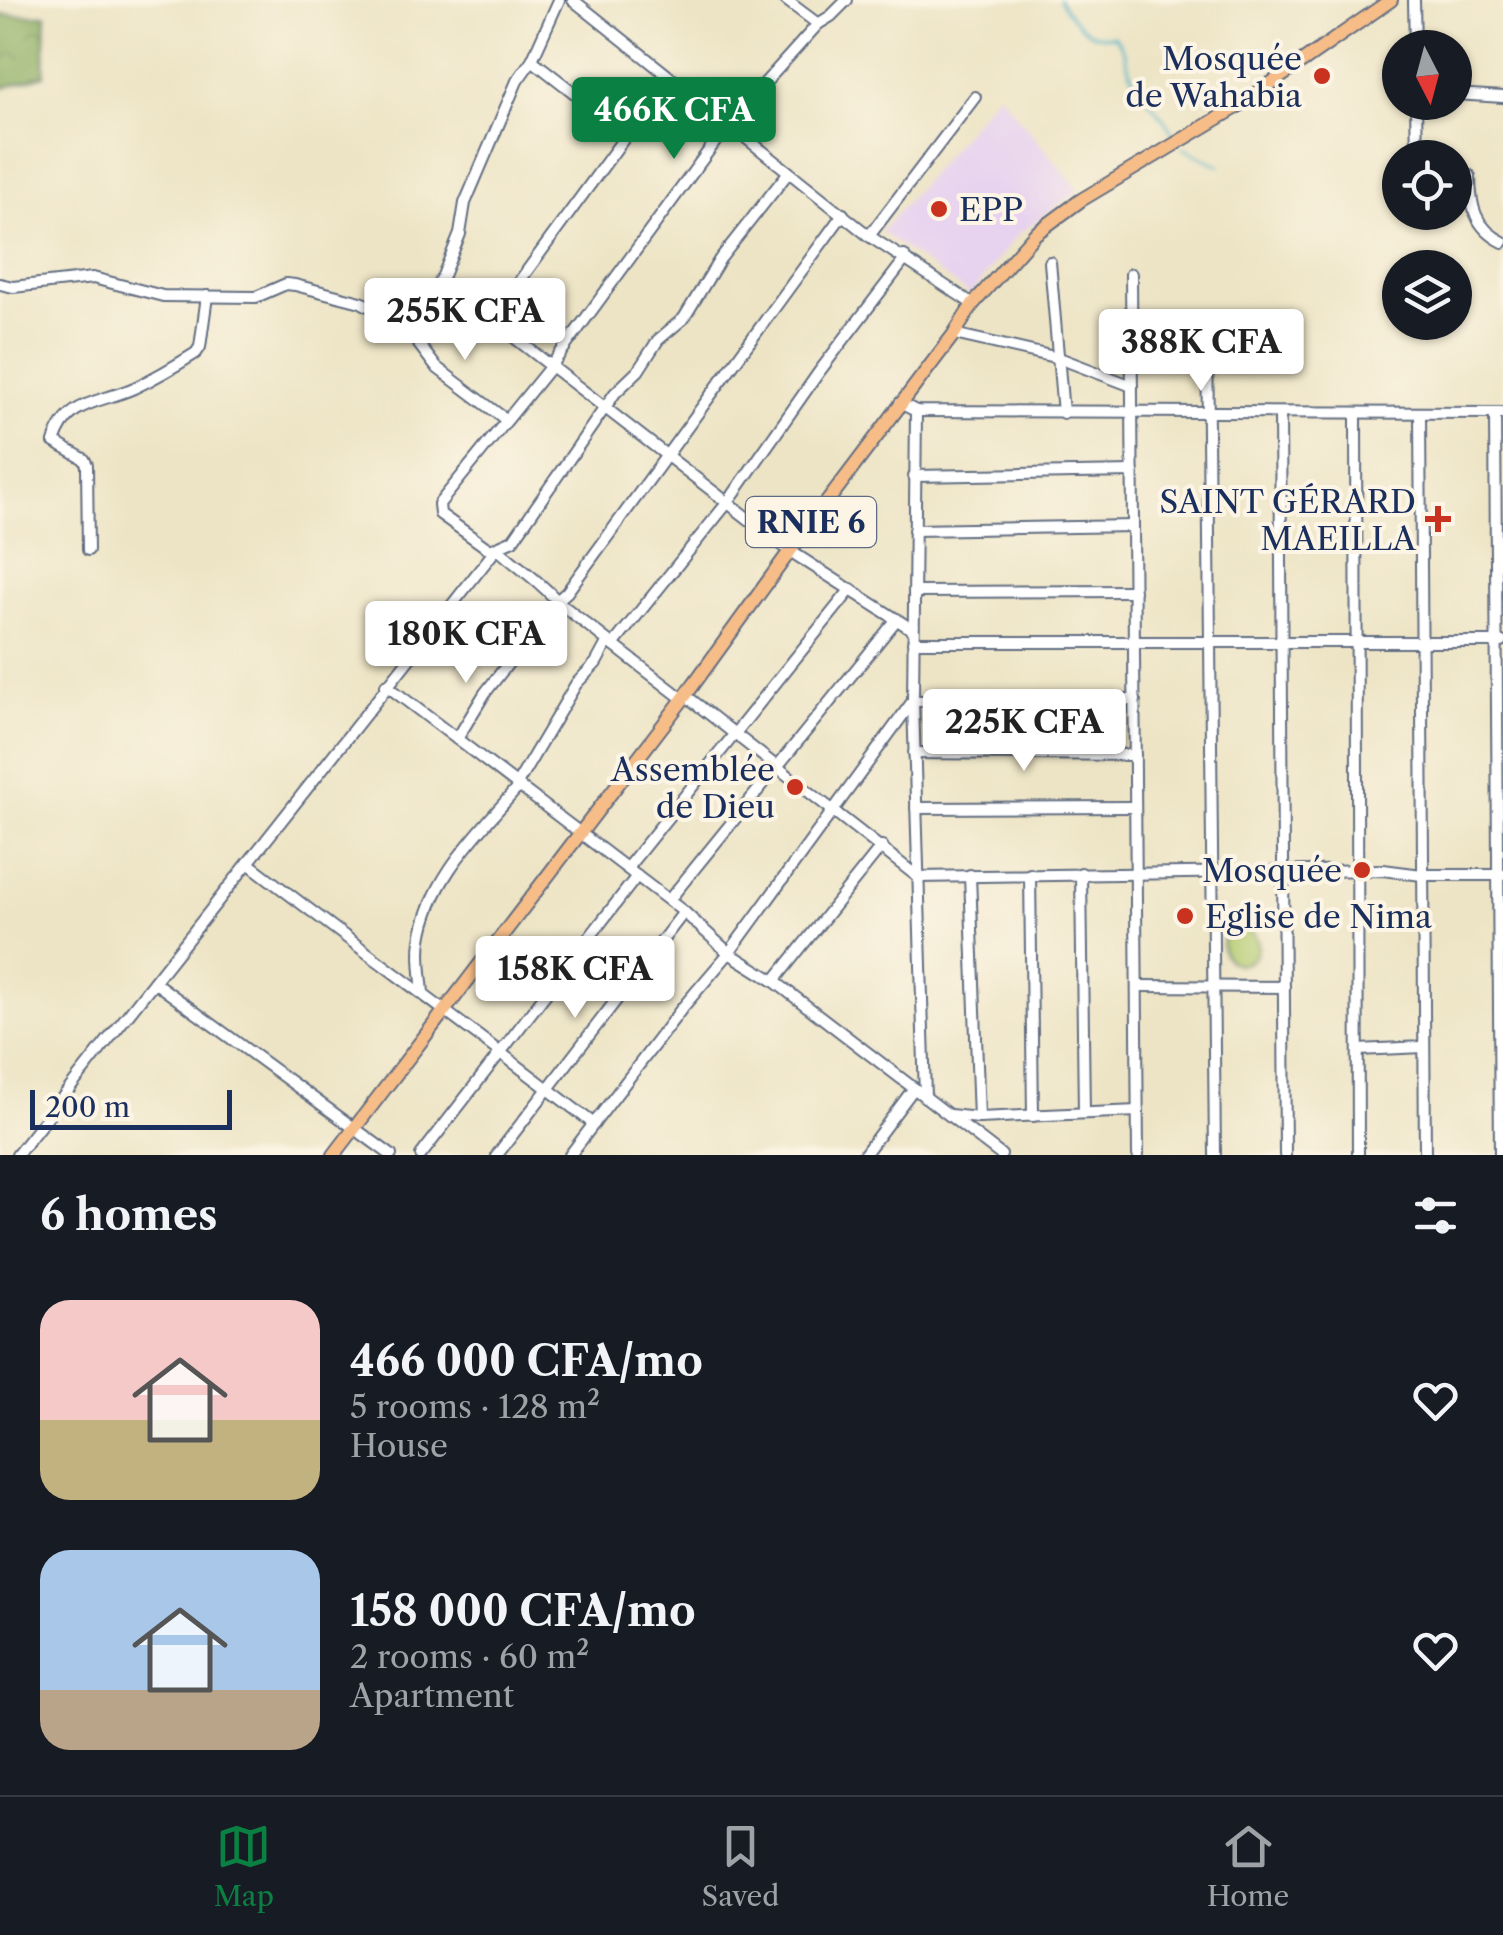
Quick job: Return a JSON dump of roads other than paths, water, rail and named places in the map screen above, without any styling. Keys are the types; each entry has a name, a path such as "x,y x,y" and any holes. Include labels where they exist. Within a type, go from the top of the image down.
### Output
{"main road":[{"name":"RNIE 6","path":"334,1155 684,697 973,304 1023,244 1081,200 1237,107 1392,0"}],"street":[{"path":"409,327 442,278 460,234 465,203 518,81 532,60 559,0"},
{"path":"573,0 869,236 973,304"},
{"path":"786,0 818,24"},
{"path":"788,173 720,259 684,318 658,340 638,371 615,392 513,540 490,550 438,509 551,366 729,123 818,24 847,0"},
{"path":"1414,0 1415,30"},
{"path":"532,60 627,134"},
{"path":"0,284 13,287 93,278 163,296 256,297 286,284 361,302 409,327 476,330 493,321 510,291 671,80"},
{"path":"1472,95 1503,97"},
{"path":"869,236 974,97"},
{"path":"1472,209 1478,223 1503,242"},
{"path":"456,739 485,693 567,592 842,214"},
{"path":"424,994 420,943 436,892 448,870 518,785 576,684 728,502 904,256"},
{"path":"1050,262 1063,413"},
{"path":"1132,274 1138,1155"},
{"path":"88,550 87,465 84,459 54,442 59,427 64,418 80,408 134,388 196,352 207,296"},
{"path":"493,321 790,550 897,620 913,636 1134,645 1356,640 1500,642"},
{"path":"409,327 436,366 506,420"},
{"path":"1207,331 1214,1155"},
{"path":"954,334 1059,358 1132,386"},
{"path":"900,404 916,410 1063,413 1499,414 1500,1155"},
{"path":"916,410 913,701 926,1097"},
{"path":"1280,414 1286,1155"},
{"path":"1356,414 1358,1155"},
{"path":"1420,414 1425,1155"},
{"path":"914,476 1133,472"},
{"path":"914,530 1133,526"},
{"path":"498,548 566,609 736,733 918,877 1356,871 1501,875"},
{"path":"17,1155 498,548"},
{"path":"421,1155 736,733 851,589"},
{"path":"914,592 1134,590"},
{"path":"566,609 567,592"},
{"path":"669,900 897,620"},
{"path":"386,686 669,900 730,953 774,981 1001,1155"},
{"path":"913,701 1134,700"},
{"path":"570,1155 683,1007 730,953 913,701"},
{"path":"914,753 1135,755"},
{"path":"916,808 1135,807"},
{"path":"774,981 882,846"},
{"path":"248,864 594,1124"},
{"path":"970,874 978,1118"},
{"path":"1030,874 1033,1116"},
{"path":"1081,874 1084,1113"},
{"path":"497,1155 684,912"},
{"path":"154,982 390,1155"},
{"path":"1137,986 1284,987"},
{"path":"1358,1050 1424,1047"},
{"path":"864,1155 914,1088"},
{"path":"949,1115 978,1118 1138,1111"}],"waterway":[{"path":"1059,0 1081,27 1118,40 1135,82 1174,136"},
{"path":"1183,148 1220,166"}],"place":[{"name":"Mosquée de Wahabia","path":"1322,76"},
{"name":"EPP","path":"939,209"},
{"name":"SAINT GÉRARD MAEILLA","path":"1438,519"},
{"name":"Assemblée de Dieu","path":"795,787"},
{"name":"Mosquée","path":"1362,870"},
{"name":"Eglise de Nima","path":"1185,916"}]}
